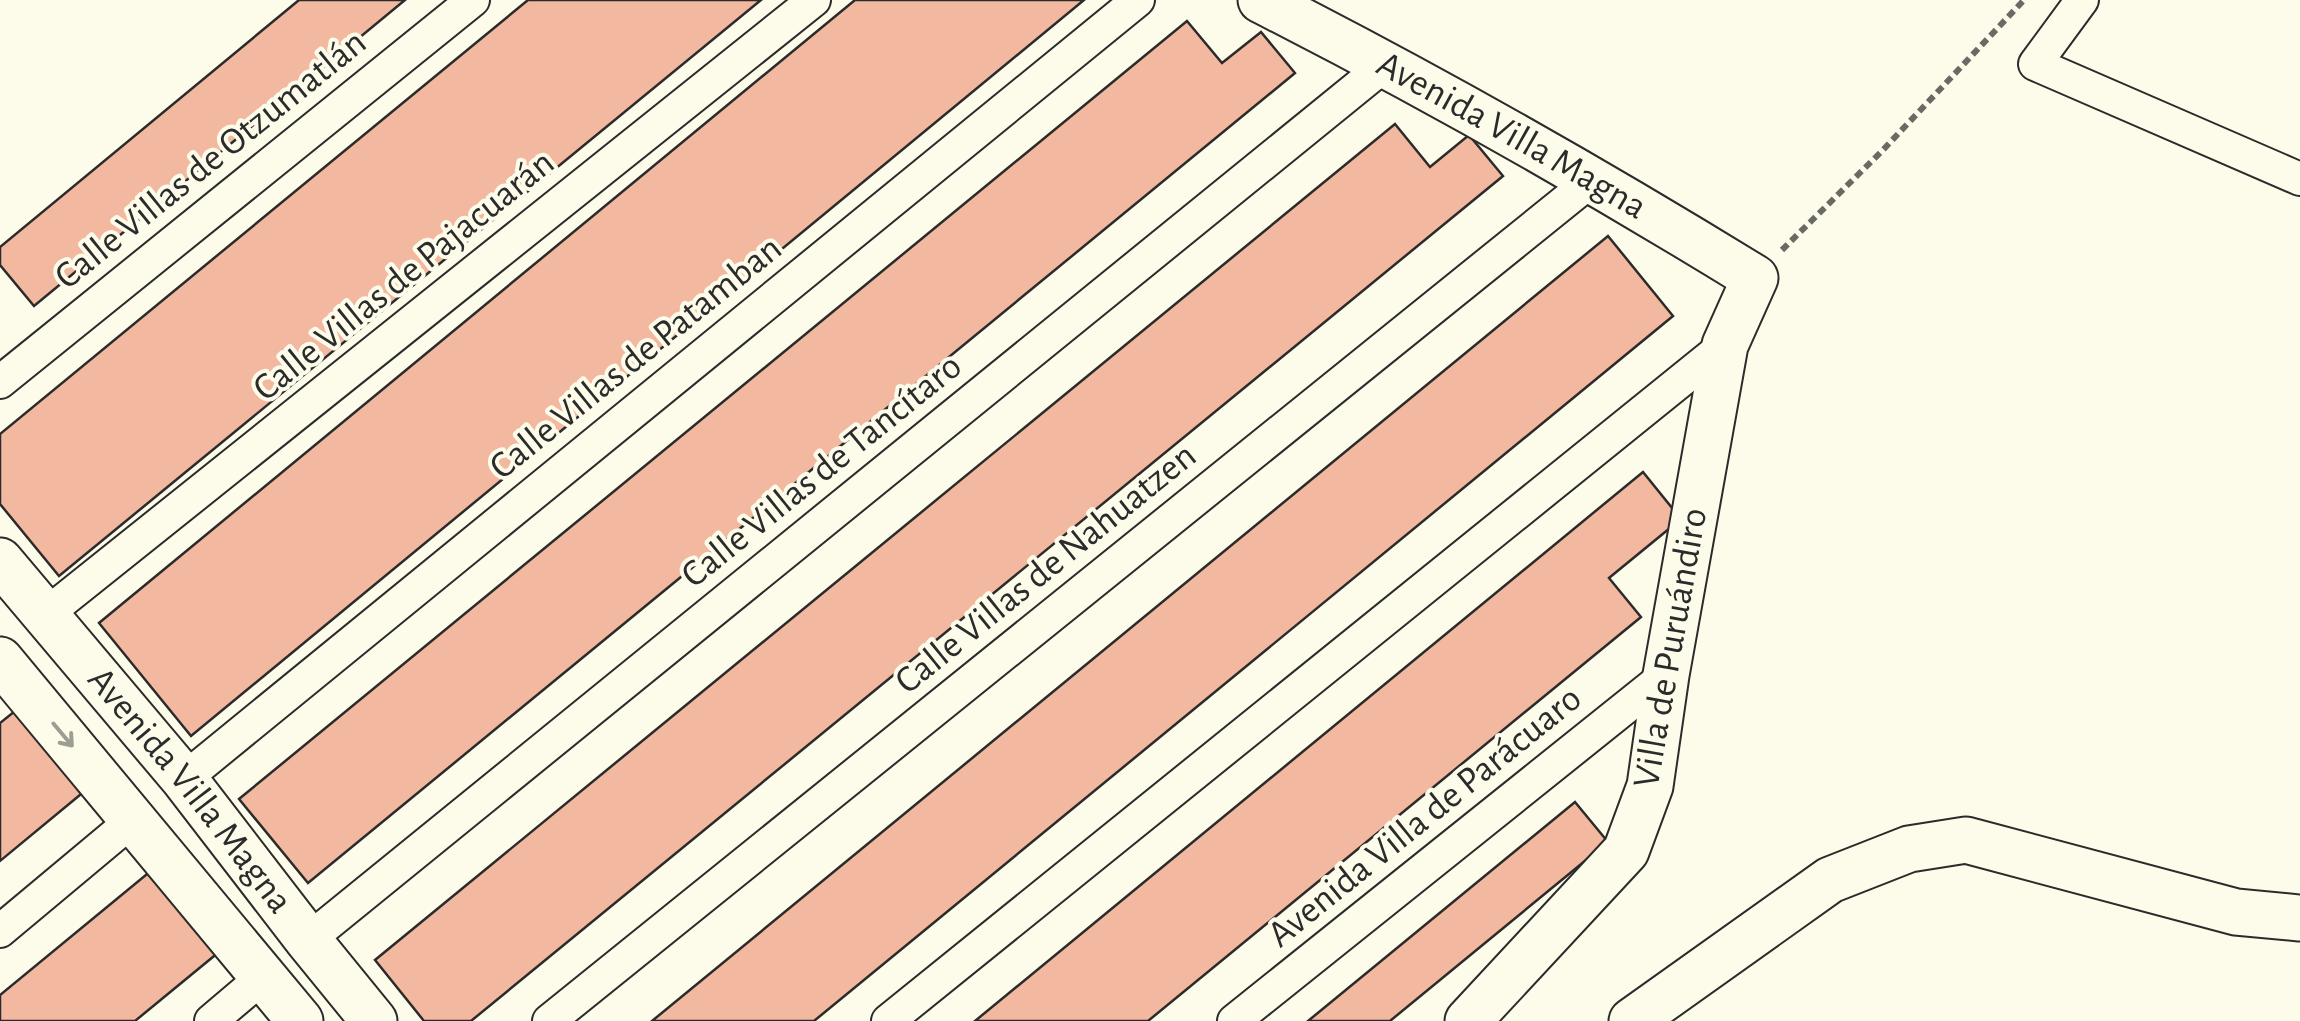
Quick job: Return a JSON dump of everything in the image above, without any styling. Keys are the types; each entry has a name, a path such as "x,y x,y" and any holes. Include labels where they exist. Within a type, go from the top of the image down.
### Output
{"street":[{"name":"Calle Villas de Otzumatlán","path":"0,382 473,0"},
{"name":"Calle Villas de Pajacuarán","path":"45,615 814,0"},
{"name":"Calle Villas de Patamban","path":"184,778 1138,0"},
{"name":"Avenida Villa Magna","path":"1261,0 1593,179 1755,278"},
{"path":"2082,0 2035,64 2300,179"},
{"name":"Calle Villas de Tancítaro","path":"308,940 1386,64"},
{"name":"Calle Villas de Nahuatzen","path":"548,1021 1593,179"},
{"name":"Villa de Puruándiro","path":"1468,1021 1626,851 1650,786 1724,345 1755,278"},
{"path":"888,1021 1724,345"},
{"name":"Avenida Villa Magna","path":"0,562 184,778 374,1021"},
{"name":"Avenida Villa Magna","path":"0,661 300,1021"},
{"name":"Avenida Villa de Parácuaro","path":"1234,1021 1666,675"},
{"path":"0,931 134,820"},
{"path":"1632,1021 1830,880 1909,849 1966,840 2236,912 2300,918"},
{"path":"211,1021 264,976"}],"path":[{"path":"1755,278 2024,0"}],"building":[{"path":"299,0 405,0 34,306 0,265 0,247"},
{"path":"528,0 761,0 59,576 0,504 0,434"},
{"path":"855,0 1084,0 191,736 99,623"},
{"path":"1187,21 1222,63 1261,32 1295,73 308,883 239,799"},
{"path":"1395,124 1430,167 1469,135 1503,176 471,1021 424,1021 375,960"},
{"path":"1608,236 1673,316 814,1021 652,1021"},
{"path":"1643,472 1681,519 1609,578 1641,617 1148,1021 975,1021"},
{"path":"25,703 92,785 0,861 0,723"},
{"path":"1575,802 1608,842 1390,1021 1308,1021"},
{"path":"158,865 225,947 135,1021 0,1021 0,995"}]}
